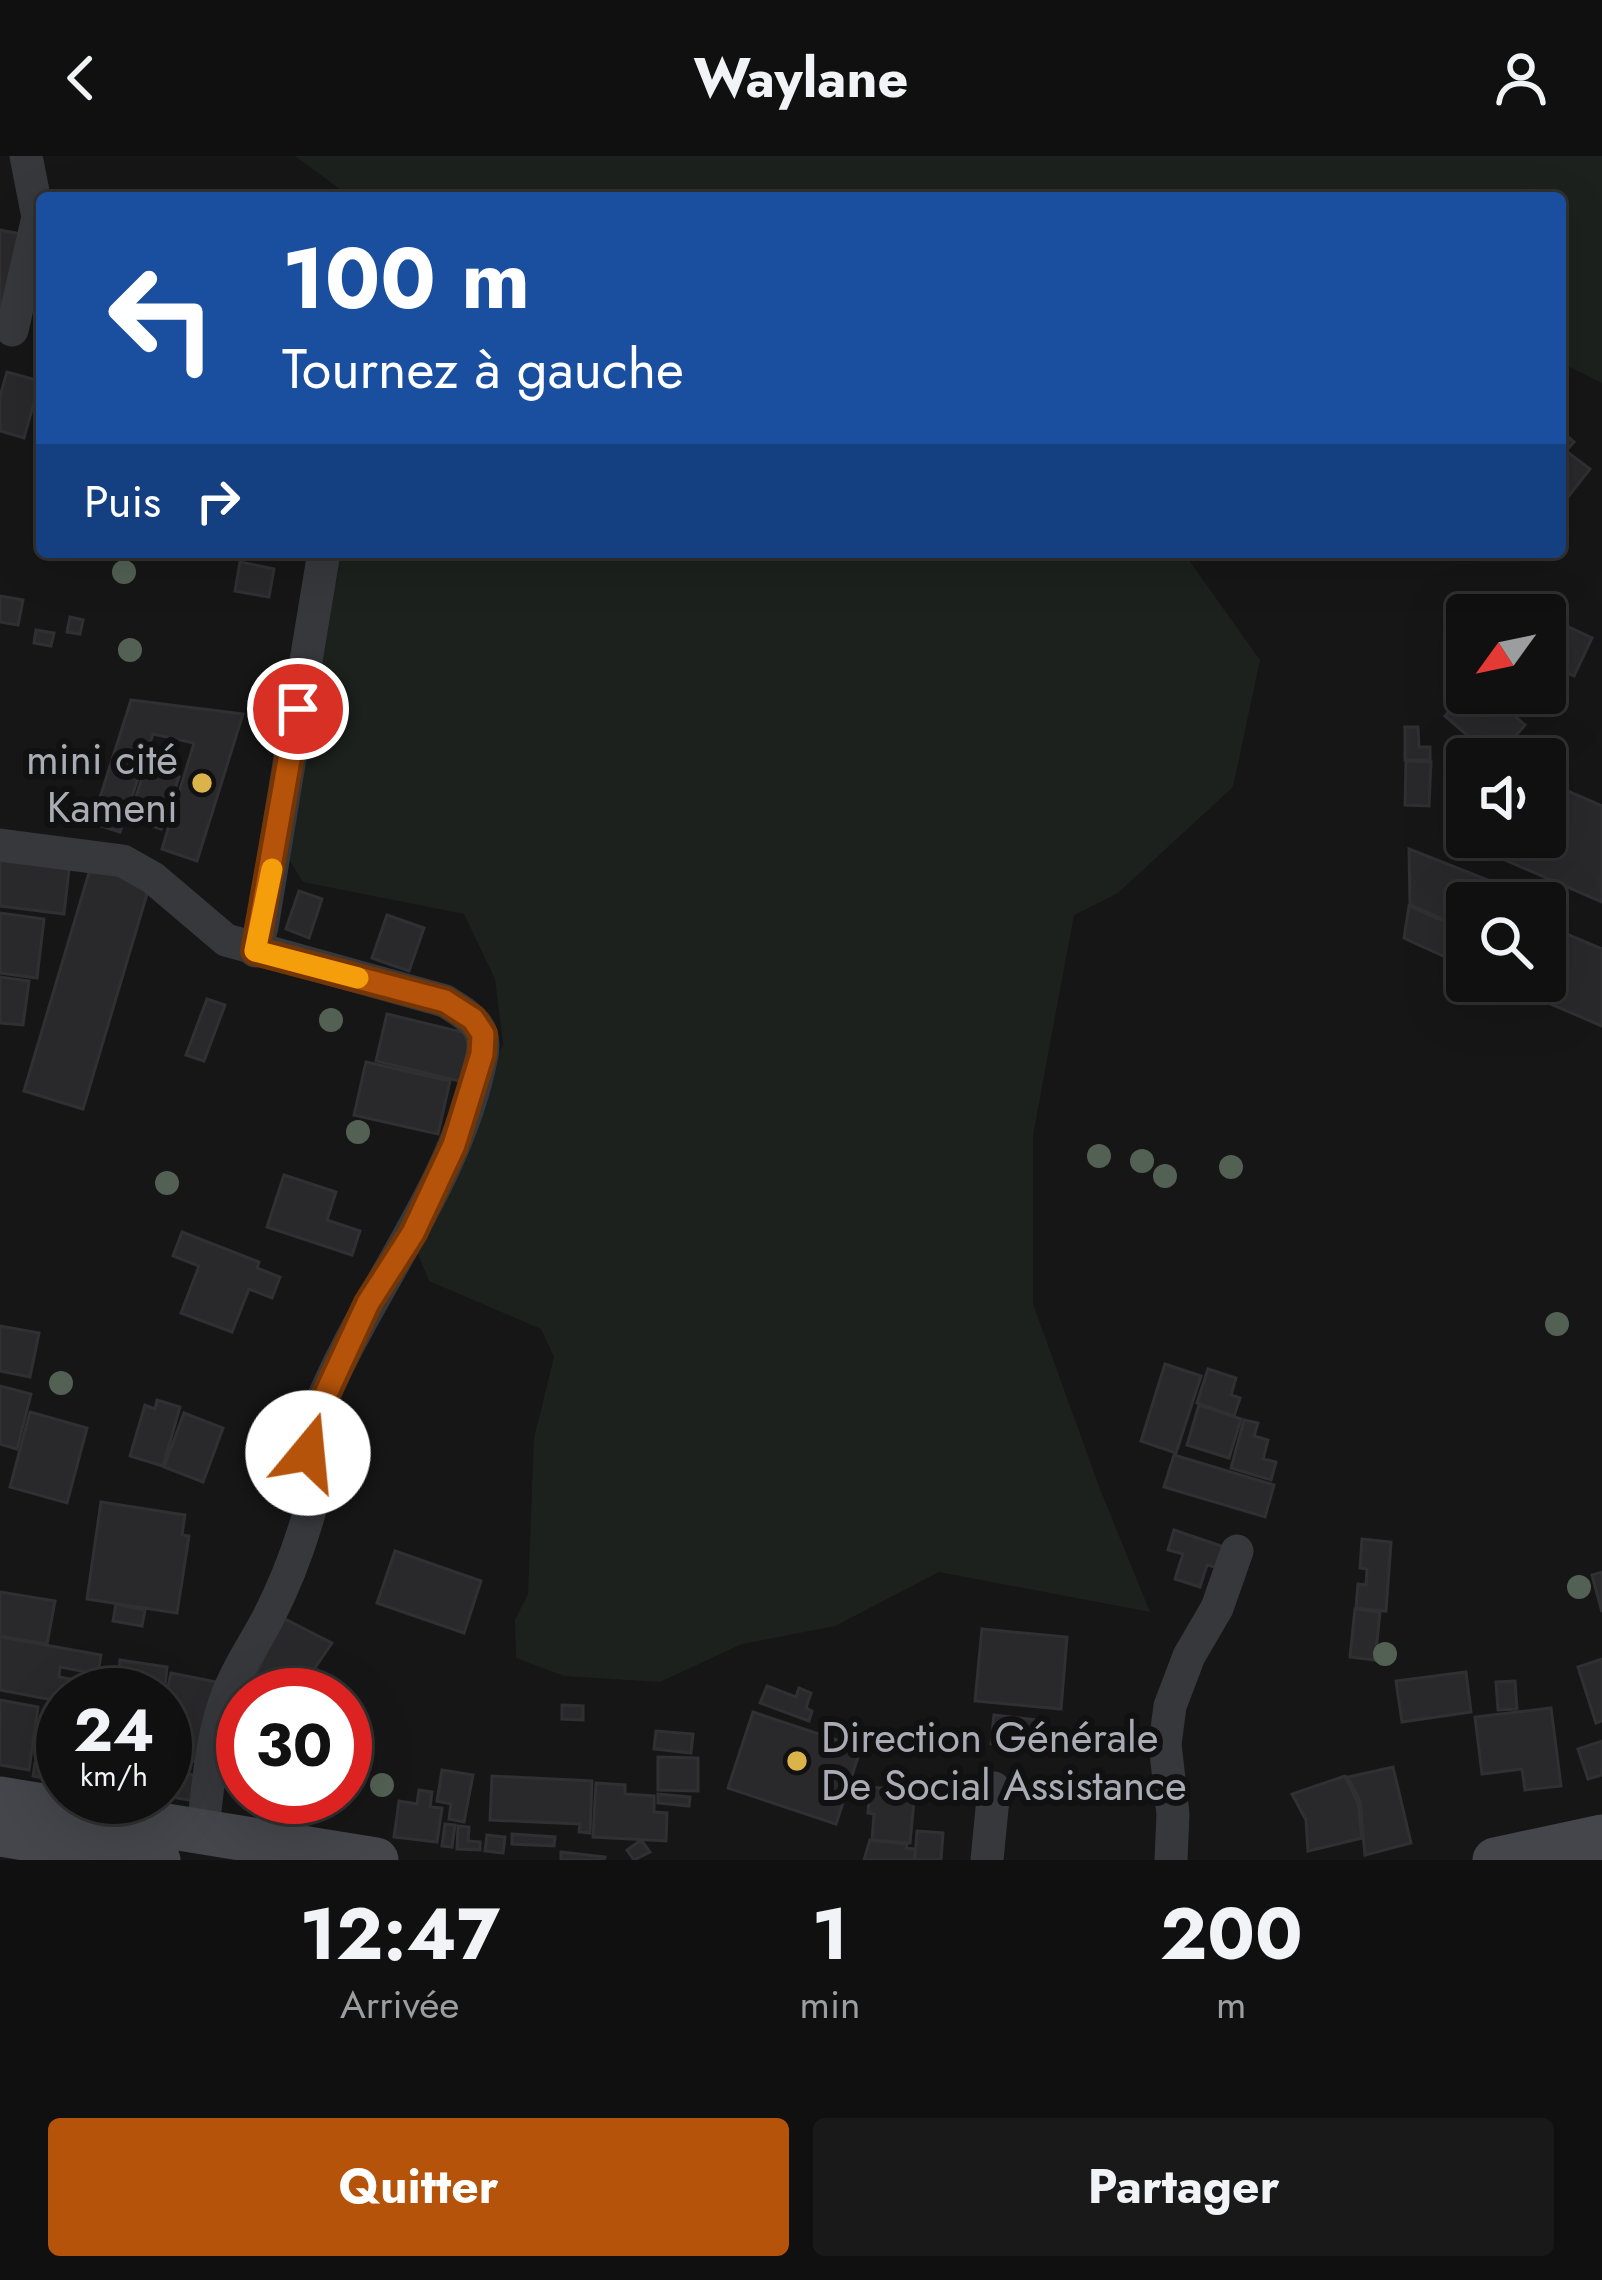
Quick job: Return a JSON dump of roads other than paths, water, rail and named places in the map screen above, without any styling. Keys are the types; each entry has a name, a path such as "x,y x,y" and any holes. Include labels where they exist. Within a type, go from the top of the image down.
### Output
{"main road":[{"path":"0,1799 376,1860"},
{"path":"0,1834 158,1860"},
{"path":"1495,1860 1602,1837"}],"street":[{"path":"26,156 36,207"},
{"path":"18,331 36,228"},
{"path":"255,951 323,558"},
{"path":"0,845 123,861 153,878 226,940 445,1001 473,1019 483,1034 482,1054 446,1163 413,1233 368,1303 313,1422 308,1453 310,1512 271,1611 221,1711 202,1833"},
{"path":"1171,1860 1173,1814 1165,1744 1170,1706 1217,1608 1237,1551"},
{"path":"987,1860 994,1788"}],"place":[{"name":"mini cité Kameni","path":"202,783"},
{"name":"Direction Générale De Social Assistance","path":"797,1761"}]}
